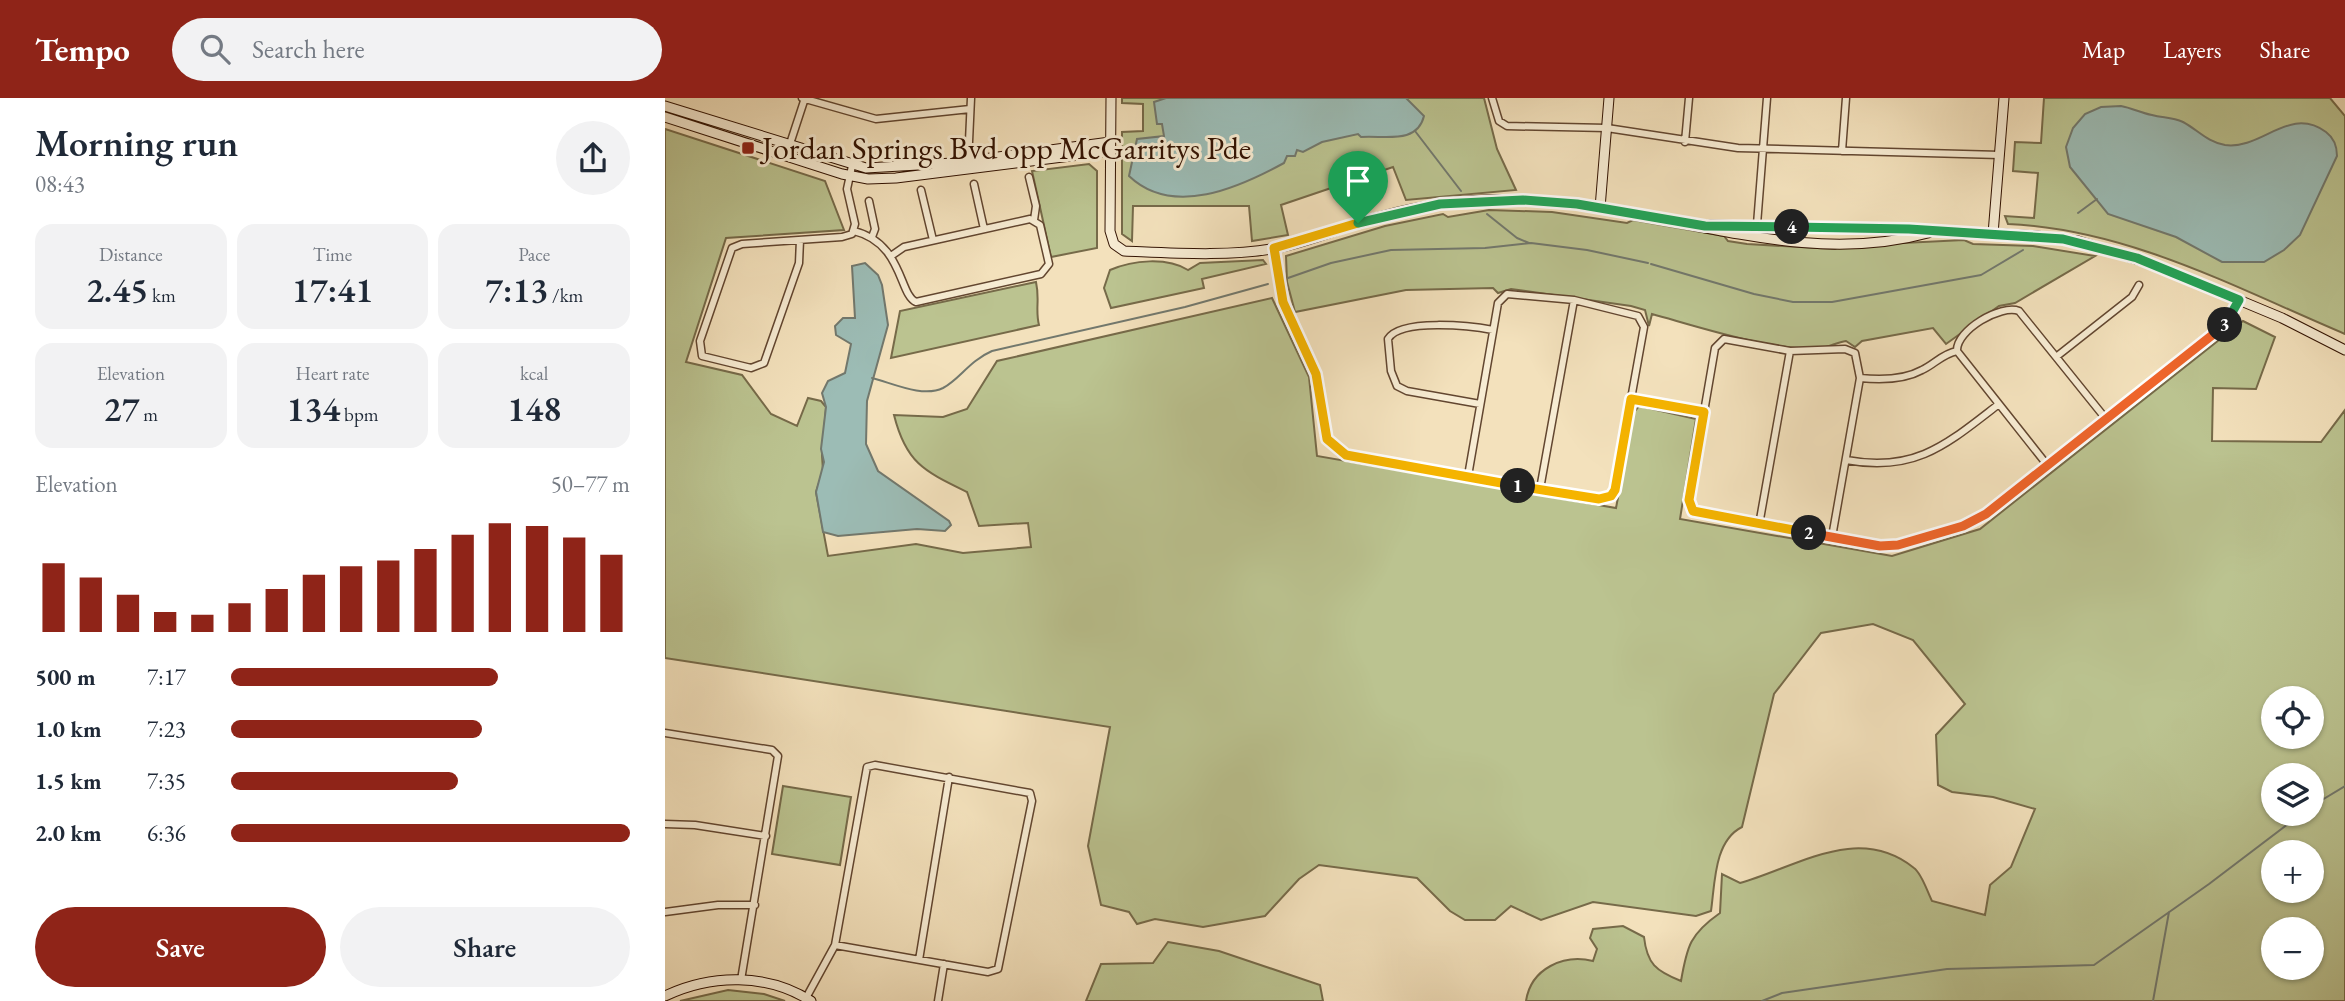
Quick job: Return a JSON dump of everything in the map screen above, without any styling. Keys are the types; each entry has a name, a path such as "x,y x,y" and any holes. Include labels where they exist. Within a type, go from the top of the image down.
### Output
{"street":[{"path":"787,151 804,98 876,119 970,109"},
{"path":"968,165 971,98"},
{"path":"1111,98 1110,231 1118,248 1132,252 1227,252 1274,248 1379,217 1458,202 1523,200 1600,208 1756,237 1854,242 1900,239 1929,233"},
{"path":"1492,98 1499,121 1507,126 1607,128 1685,142 1763,149 2000,155"},
{"path":"1600,208 1609,98"},
{"path":"1685,142 1689,98"},
{"path":"1756,237 1767,98"},
{"path":"1842,151 1846,98"},
{"path":"1993,234 2004,98"},
{"path":"665,106 787,151"},
{"path":"665,117 886,179 968,165 1110,147"},
{"path":"851,171 847,190 854,231"},
{"path":"854,231 872,237 891,256 901,270 908,297 918,302 1045,273 1049,264 1040,227 1034,220 1036,206 1029,177"},
{"path":"974,184 984,229"},
{"path":"921,190 933,240"},
{"path":"869,201 875,229 872,237"},
{"path":"891,256 900,248 1034,220"},
{"path":"1705,226 1993,234 2051,237 2098,246 2137,258 2239,300 2345,350"},
{"path":"800,240 799,263 764,363 751,368 702,356 700,341 732,248 742,244 800,240 846,237 854,231"},
{"path":"1274,248 1280,293 1314,367 1322,426 1330,444 1346,455 1468,477 1599,499 1611,496 1615,490 1644,327 1641,319 1634,314 1574,300 1507,294 1498,303 1468,477"},
{"path":"2056,357 2131,297 2139,285"},
{"path":"1540,489 1574,300"},
{"path":"1832,537 1860,378 1858,357 1849,349 1790,351 1728,338 1720,341 1715,348 1690,507 1698,514 1759,525 1832,537 1890,546 1963,526 1986,514 2226,324 2239,300"},
{"path":"2048,466 1957,351 1959,340 1978,324 2012,309 2022,314 2106,419"},
{"path":"1480,404 1407,391 1397,386 1391,371 1388,340 1393,332 1412,328 1467,326 1493,330"},
{"path":"1759,525 1790,351"},
{"path":"1860,378 1881,380 1918,372 1944,355 1957,351"},
{"path":"1631,399 1704,412"},
{"path":"1846,460 1888,465 1928,454 1952,441 1999,404"},
{"path":"665,733 776,753 778,759 741,980"},
{"path":"665,996 704,983 741,980 777,986 809,1000 835,945 863,773 867,766 875,765 1024,790 1032,799 1000,967 988,972 835,945"},
{"path":"919,960 949,777"},
{"path":"665,824 695,825 766,836"},
{"path":"665,912 718,905 755,905"},
{"path":"938,1001 944,964"}],"green space":[{"path":"1122,98 1484,98 1497,149 1516,190 1406,200 1393,167 1281,205 1288,235 1252,241 1249,206 1133,206 1132,241 1122,234 1122,132 1143,131 1143,104 1122,103"},
{"path":"2044,98 2330,98 2345,116 2345,334 2222,280 2139,249 2052,228 2008,224 2005,216 2034,218 2038,173 2013,171 2015,142 2041,143"},
{"path":"665,129 825,181 844,230 726,238 686,362 742,375 771,414 797,426 808,398 821,401 826,407 823,471 816,492 828,556 916,544 963,553 1031,547 1028,523 979,526 967,492 919,464 904,444 894,415 943,417 967,409 997,361 1272,298 1309,377 1317,456 1616,508 1634,412 1639,406 1696,419 1680,519 1892,556 1980,529 2243,321 2275,337 2256,389 2213,388 2212,441 2321,442 2345,410 2345,1001 1526,1001 1535,980 1550,966 1571,960 1593,961 1597,949 1590,938 1593,929 1623,926 1644,937 1654,965 1665,974 1681,981 1691,942 1702,928 1720,913 1722,874 1740,883 1827,853 1871,849 1893,855 1917,871 1932,901 1985,915 1990,885 2011,867 2035,809 1993,797 1952,792 1938,785 1936,735 1965,704 1913,640 1873,624 1821,633 1774,694 1742,827 1733,833 1721,852 1711,911 1696,916 1593,902 1541,920 1511,906 1495,920 1465,920 1450,911 1417,878 1319,865 1299,879 1265,916 1203,927 1155,919 1137,924 1129,912 1101,905 1088,846 1110,727 665,658"},
{"path":"1089,164 1097,171 1097,248 1051,257 1032,171"},
{"path":"1489,210 1552,212 1627,223 1633,220 1724,236 1728,241 1747,244 1835,249 1841,246 1964,240 1973,244 2033,246 2095,256 2015,303 1999,306 1946,344 1933,328 1862,341 1855,347 1846,341 1809,349 1788,347 1739,338 1652,314 1649,326 1645,310 1631,306 1511,289 1498,293 1493,288 1406,290 1295,312 1287,282 1286,256 1385,226 1443,214 1448,217"},
{"path":"1263,260 1266,264 1202,279 1204,288 1111,308 1104,288 1110,270 1129,264 1150,261 1170,263 1188,270 1200,263"},
{"path":"1036,282 1039,325 891,358 900,311"},
{"path":"783,786 851,797 840,865 772,854"},
{"path":"1168,942 1219,951 1320,985 1323,1001 1086,1001 1101,964 1153,963"},
{"path":"728,990 764,994 785,1001 680,1001"}],"water":[{"path":"1166,98 1406,98 1424,116 1420,125 1407,135 1361,137 1358,134 1322,142 1303,152 1297,150 1295,156 1287,156 1284,163 1247,181 1227,189 1186,197 1166,195 1146,188 1129,176 1137,139 1164,136 1162,124 1157,124 1154,102"},
{"path":"2121,106 2179,120 2208,139 2225,145 2238,145 2300,123 2313,125 2331,137 2337,156 2300,235 2284,250 2264,262 2222,262 2176,237 2108,214 2070,167 2066,147 2073,128 2085,114 2101,107"},
{"path":"865,263 878,275 882,285 888,325 867,401 866,444 878,471 949,521 951,525 945,531 917,529 838,536 823,532 816,492 824,462 821,449 826,407 822,393 828,381 845,373 851,344 836,335 835,326 843,318 855,318 852,266"}],"waterway":[{"path":"1415,131 1461,191"},
{"path":"2078,213 2097,199"},
{"path":"1487,214 1517,238 1529,243"},
{"path":"1288,278 1331,263 1391,250 1485,248 1531,243 1587,250 1648,263"},
{"path":"1651,264 1754,294 1793,302 1832,302 1981,275 2023,250"},
{"path":"872,378 917,391 935,391 949,384 992,351 1185,307 1268,284"},
{"path":"2324,799 2345,786"},
{"path":"1762,1001 1782,993 1947,969 2094,965 2285,826"},
{"path":"2153,1001 2169,912"}],"place":[{"name":"Jordan Springs Bvd opp McGarritys Pde","path":"748,148"}],"route":[{"path":"1523,200 1577,204 1705,226 1909,229 1929,233 2051,237 2116,251 2239,300 2223,327 1986,514 1963,526 1916,541 1880,546 1695,513 1689,500 1704,412 1631,399 1615,490 1603,500 1353,457 1339,452 1330,444 1324,433 1316,374 1280,293 1274,248 1358,223 1440,204 1523,200"}]}
